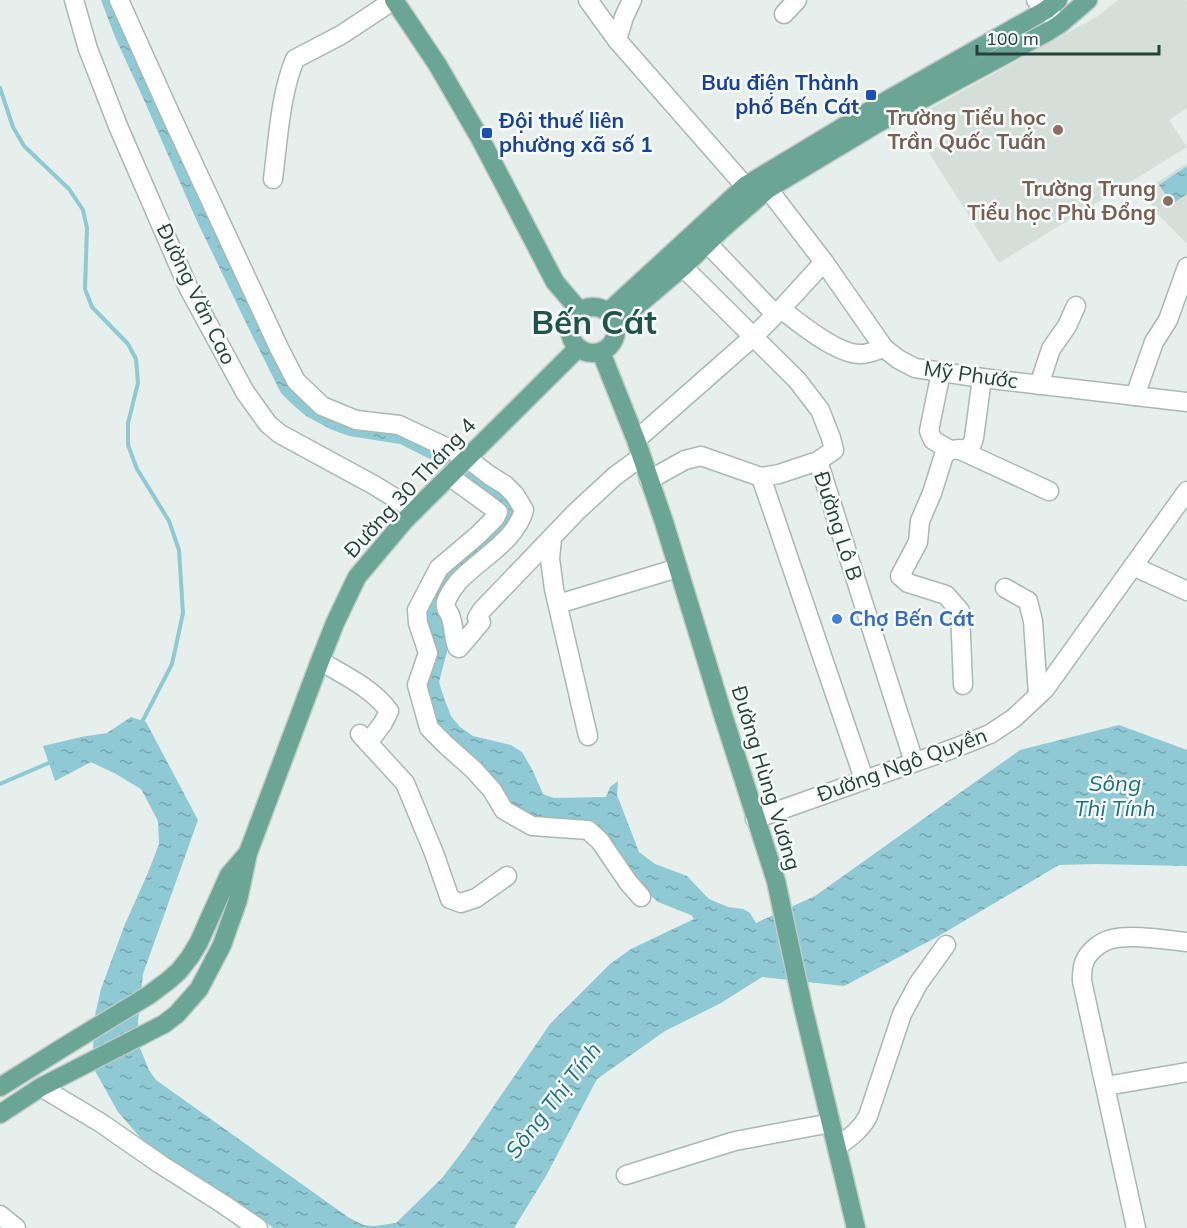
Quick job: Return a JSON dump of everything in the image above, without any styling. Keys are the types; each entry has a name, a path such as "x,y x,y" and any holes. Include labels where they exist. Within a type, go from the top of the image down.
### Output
{"main road":[{"path":"394,0 437,64 481,140 555,282 579,310"},
{"path":"612,319 745,186 874,117 1060,24 1088,0"},
{"path":"638,295 683,267 768,189 1047,3"},
{"path":"745,186 768,189"},
{"path":"594,306 602,308 612,319 616,333 608,348 601,352 586,352 573,343 569,329 579,310 594,306"},
{"name":"Đường 30 Tháng 4","path":"0,1114 41,1087 156,1028 177,1014 199,989 222,945 238,900 248,853 335,623 357,577 415,510 579,348"},
{"name":"Đường Hùng Vương","path":"601,352 639,448 776,881 803,1007 856,1228"},
{"name":"Đường 30 Tháng 4","path":"0,1087 170,980 190,957 207,926 229,875 248,853"}],"street":[{"name":"Đường Văn Cao","path":"74,0 88,48 118,126 184,277 258,412 267,424 280,434 415,510"},
{"path":"118,0 296,381 322,406 356,420 399,425 466,459 505,485 515,495 524,510 515,531 468,570 446,600 446,609 450,615 459,648 481,622 477,618 482,610 615,476 639,448 778,312 824,262"},
{"path":"273,179 282,111 291,69 296,59 341,35 394,0"},
{"path":"588,0 617,40 745,186"},
{"path":"617,40 632,0"},
{"path":"784,14 797,0"},
{"path":"1047,3 1060,24"},
{"name":"Mỹ Phước","path":"768,189 824,262 884,348 915,368 1187,402"},
{"path":"708,244 778,312 844,351 862,354 884,348"},
{"path":"649,480 685,460 701,456 761,477 779,474 818,461 834,450 820,410 797,380 683,267"},
{"path":"1135,396 1154,342 1168,320 1187,267"},
{"path":"1039,385 1051,349 1067,326 1076,306"},
{"path":"941,372 929,430 933,440 1049,491"},
{"path":"963,685 960,611 946,595 908,583 900,576 918,542 920,521 944,456 954,450 967,449 974,438 982,378"},
{"name":"Đường Lô B","path":"818,461 914,762"},
{"path":"450,475 498,512 495,518 439,568 417,610 418,624 428,653 417,685 429,728 474,770 492,790 504,810 532,826 588,830 600,841 641,897"},
{"path":"761,477 864,779"},
{"name":"Đường Ngô Quyền","path":"755,819 955,748 990,734 1014,718 1045,689 1187,491"},
{"path":"552,538 550,559 558,604 588,736"},
{"path":"1133,566 1187,591"},
{"path":"558,604 678,568"},
{"path":"1005,588 1028,601 1033,621 1038,695"},
{"path":"320,661 359,684 383,703 389,711 383,723 364,739 405,783 450,899 461,903 476,898 507,876"},
{"path":"1136,1228 1082,981 1083,965 1090,952 1099,944 1112,939 1187,942"},
{"path":"837,1147 865,1123 902,1014 918,984 946,945"},
{"path":"1106,1086 1187,1072"},
{"path":"41,1087 101,1123 258,1228"},
{"path":"626,1175 735,1141 831,1123"},
{"path":"0,1215 16,1228"}],"shaded area":[{"name":"Trường Tiểu học Trần Quốc Tuấn","path":"1118,0 1187,1 1187,108 1169,120 1187,147 999,263 929,153 947,140 928,110 1098,16"},
{"name":"Trường Trung Tiểu học Phù Đổng","path":"1187,163 1187,244 1156,212 1144,191"}],"water":[{"name":"Sông Thị Tính","path":"101,0 116,0 298,386 446,451 515,502 516,519 438,596 435,605 447,629 448,648 439,682 451,716 460,727 473,736 511,745 522,752 543,794 554,798 606,797 610,787 618,781 617,795 639,852 655,864 687,876 709,899 750,913 756,923 815,896 1020,750 1119,725 1187,750 1187,866 1059,865 937,937 844,986 762,977 721,1003 665,1031 597,1079 546,1176 514,1228 274,1228 145,1143 118,1112 94,1069 93,1049 95,1015 101,989 125,924 159,844 158,821 141,789 91,762 55,781 43,746 107,733 131,717 146,722 198,820 143,974 138,1022 140,1048 149,1070 156,1080 348,1217 363,1225 396,1223 442,1178 550,1024 610,964 631,949 694,919 691,915 658,902 644,890 612,852 597,825 588,821 536,821 515,813 443,739 420,683 420,614 442,572 502,516 467,480 442,465 400,444 349,436 330,429 306,416 281,393 196,219 115,37"},
{"path":"1187,166 1187,194 1172,204 1159,185"}],"waterway":[{"path":"0,88 13,127 24,146 69,189 83,210 87,228 85,289 92,307 128,344 136,359 138,383 128,423 128,445 137,469 169,521 179,550 183,613 172,664 141,724"},
{"path":"0,784 51,762"}],"place":[{"name":"Bưu điện Thành phố Bến Cát","path":"871,95"},
{"name":"Trường Tiểu học Trần Quốc Tuấn","path":"1058,130"},
{"name":"Đội thuế liên phường xã số 1","path":"487,133"},
{"name":"Trường Trung Tiểu học Phù Đổng","path":"1168,201"},
{"name":"Chợ Bến Cát","path":"837,619"}],"district":[{"name":"Bến Cát","path":"594,322"}]}
